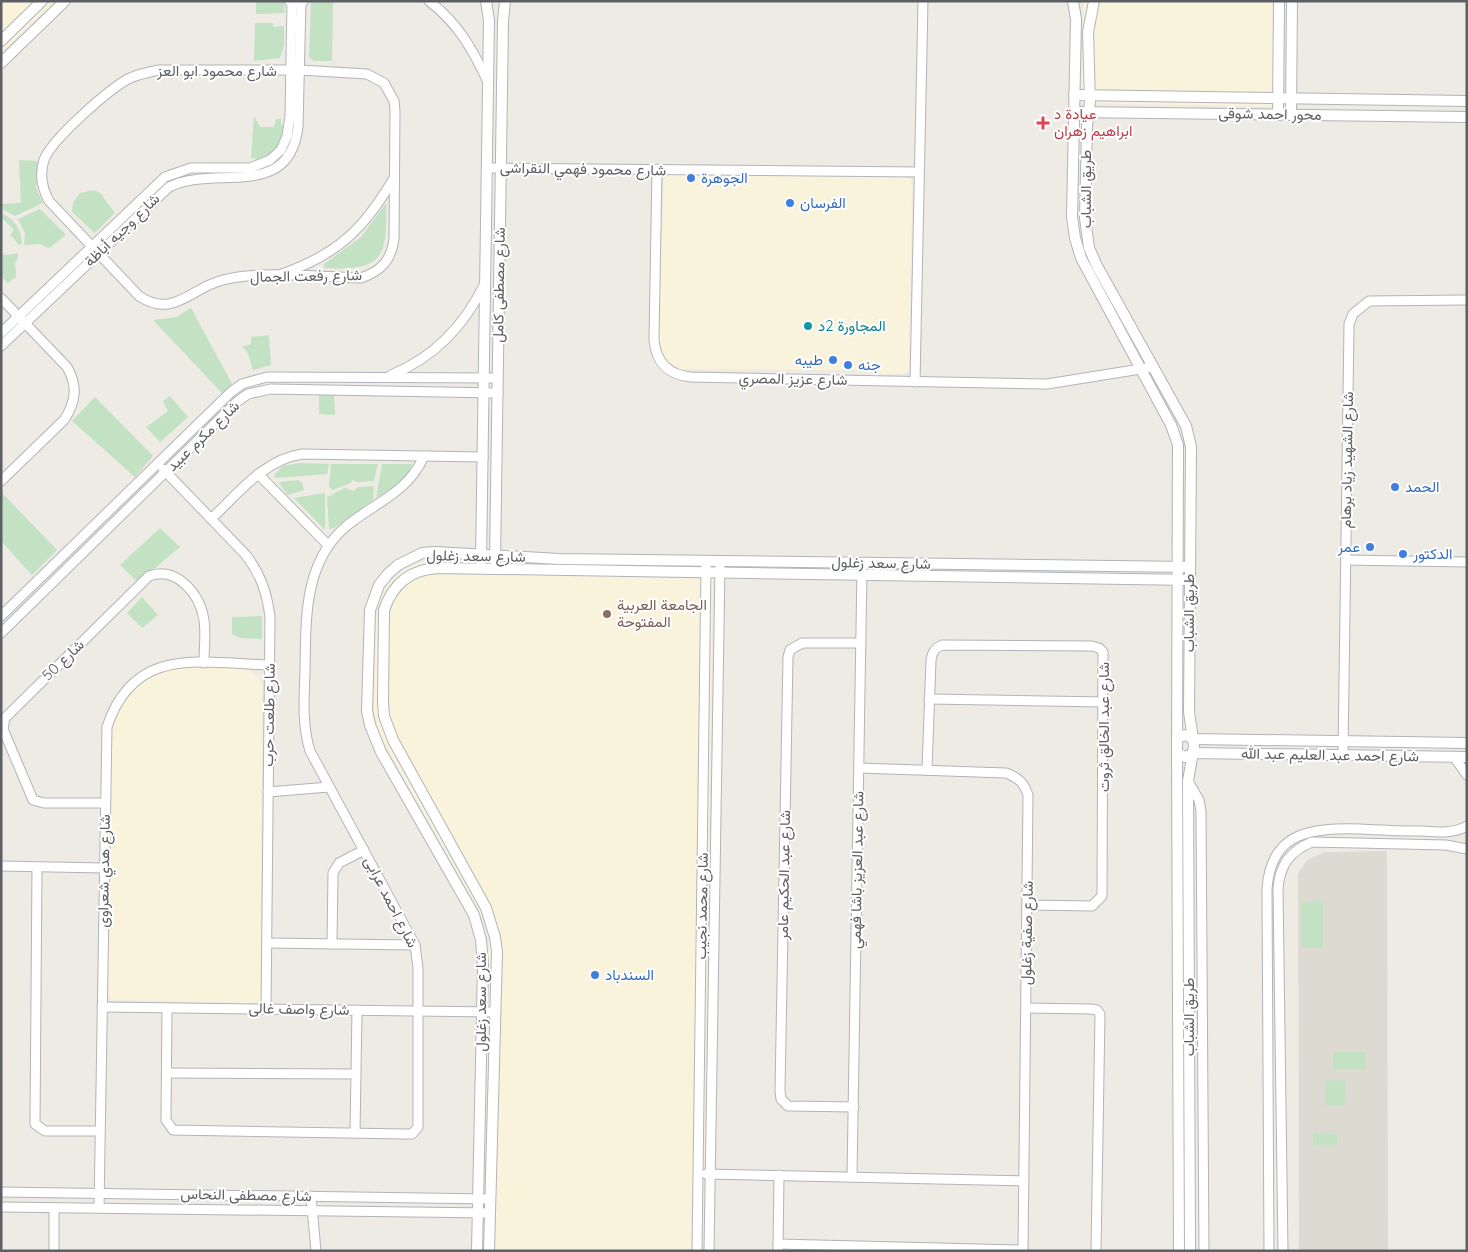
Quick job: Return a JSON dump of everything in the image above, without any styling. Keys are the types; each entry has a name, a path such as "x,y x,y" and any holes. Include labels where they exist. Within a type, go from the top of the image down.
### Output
{"street":[{"path":"1,41 42,1"},
{"path":"1,63 65,1"},
{"path":"429,1 456,26 470,43 488,82"},
{"name":"شارع مصطفى كامل","path":"481,570 489,20 486,1"},
{"name":"شارع مصطفى كامل","path":"495,570 503,11 505,1"},
{"path":"915,382 923,1"},
{"name":"طريق الشباب","path":"1073,1 1076,19 1072,217 1077,248 1171,425 1178,445 1176,753 1179,1251"},
{"name":"طريق الشباب","path":"1094,1 1088,32 1090,112 1086,145 1087,238 1093,257 1186,426 1190,442 1189,712 1194,739 1194,753 1188,781 1190,1251"},
{"path":"1291,115 1292,1"},
{"name":"شارع وجيه أباظة","path":"1,346 22,320 95,249 160,192 177,182 196,178 255,176 279,165 290,152 297,136 295,71 296,2"},
{"path":"1277,4 1278,115"},
{"path":"1278,38 1292,38"},
{"name":"شارع محمود ابو العز","path":"95,249 49,201 43,187 41,172 44,159 53,145 103,97 129,79 159,70 295,71"},
{"name":"شارع رفعت الجمال","path":"95,249 139,296 158,305 178,303 195,292 222,280 276,276 360,278 374,274 385,265 392,253 394,239 394,101 384,83 367,74 295,71"},
{"name":"محور احمد شوقى","path":"1074,95 1467,102"},
{"name":"محور احمد شوقى","path":"1074,112 1467,117"},
{"name":"شارع محمود فهمي النقراشى","path":"487,168 919,172"},
{"name":"شارع عزيز المصري","path":"656,169 654,340 658,359 669,371 691,377 1047,384 1153,367"},
{"path":"276,276 318,260 338,248 370,216 394,178"},
{"path":"386,377 418,362 446,340 468,314 485,283"},
{"path":"1,298 67,367 74,384 75,394 70,410 64,420 1,481"},
{"name":"شارع الشهيد زياد برهام","path":"1343,755 1349,324 1353,314 1369,301 1467,300"},
{"name":"شارع وجيه أباظة","path":"1,333 22,320"},
{"name":"شارع مكرم عبيد","path":"1,616 231,392 254,380 267,377 498,378"},
{"name":"شارع مكرم عبيد","path":"1,633 238,401 260,390 498,393"},
{"path":"211,520 258,474 278,460 302,454 482,457"},
{"name":"شارع احمد عرابى","path":"167,1008 166,1120 173,1130 412,1134 418,1127 418,968 415,945 310,752 304,722 306,608 314,577 328,545 345,528 409,482 424,456"},
{"name":"شارع طلعت حرب","path":"157,464 246,556 264,584 270,617 266,1009"},
{"path":"258,474 328,545"},
{"path":"481,539 486,542 496,540"},
{"name":"شارع سعد زغلول","path":"477,1251 483,952 474,914 375,739 367,711 369,624 373,597 388,574 410,558 436,552 495,556 706,561 1190,567"},
{"path":"1346,560 1467,562"},
{"name":"شارع محمد نجيب","path":"697,1251 706,561"},
{"name":"شارع محمد نجيب","path":"709,1251 720,561"},
{"name":"شارع عبد العزيز باشا فهمي","path":"852,1177 862,563"},
{"name":"شارع سعد زغلول","path":"489,1251 497,952 492,922 393,740 384,716 383,623 388,598 404,579 420,570 439,568 706,574 1190,580"},
{"name":"شارع 50","path":"105,803 38,803 33,800 3,729 5,718 149,576 158,573 176,576 183,582 199,605 205,629 204,663"},
{"name":"شارع عبد الحكيم عامر","path":"854,1107 788,1106 781,1099 780,1082 788,657 790,650 802,643 861,643"},
{"name":"شارع عبد الخالق ثروت","path":"928,770 932,653 942,645 1092,646 1099,648 1105,659 1102,896 1092,906 1027,905"},
{"name":"شارع هدي شعراوى","path":"99,1208 107,728 113,709 123,693 137,679 153,669 172,664 270,665"},
{"path":"930,699 1104,702"},
{"path":"1176,738 1185,735 1194,739"},
{"name":"شارع احمد عبد العليم عبد الله","path":"1194,739 1467,743"},
{"path":"1176,753 1185,758 1194,753"},
{"name":"شارع احمد عبد العليم عبد الله","path":"1194,753 1467,757"},
{"path":"704,757 717,757"},
{"path":"1454,757 1467,775"},
{"path":"394,774 403,768 408,768"},
{"name":"شارع صفية زغلول","path":"859,768 1006,773 1016,777 1024,784 1028,795 1023,1250"},
{"path":"1188,781 1199,800 1201,811 1204,1251"},
{"path":"268,792 329,786"},
{"path":"409,801 422,793"},
{"path":"1269,1251 1268,873 1273,859 1282,846 1294,837 1316,830 1445,832 1467,826"},
{"path":"1283,1251 1279,876 1283,864 1296,850 1312,842 1324,841 1451,845 1467,850"},
{"path":"332,944 333,873 339,863 364,850"},
{"path":"1,866 104,868"},
{"path":"37,867 36,1124 45,1131 100,1131"},
{"path":"267,943 415,945"},
{"path":"1268,989 1281,989"},
{"name":"شارع واصف غالى","path":"102,1007 495,1012"},
{"path":"1026,1008 1091,1008 1097,1010 1100,1014 1096,1251"},
{"path":"356,1010 356,1134"},
{"path":"167,1073 356,1074"},
{"path":"1269,1124 1281,1124"},
{"path":"698,1174 1024,1181"},
{"path":"779,1176 778,1247 1023,1250"},
{"path":"1269,1186 1282,1186"},
{"name":"شارع مصطفى النحاس","path":"1,1192 490,1199"},
{"path":"310,1196 316,1251"},
{"name":"شارع مصطفى النحاس","path":"1,1207 490,1213"},
{"path":"54,1208 54,1251"}],"shaded area":[{"path":"1,1 55,1 1,53"},
{"path":"1084,1 1285,1 1283,107 1081,103"},
{"path":"670,174 901,176 909,178 912,186 909,371 902,374 879,374 879,370 679,369 668,362 661,353 658,341 664,180"},
{"path":"432,560 713,567 703,1251 482,1251 489,934 480,912 384,743 378,729 374,710 376,617 379,602 388,584 399,573 412,565"},
{"path":"201,666 246,668 259,678 262,686 261,1003 112,1000 108,994 110,745 114,716 129,691 153,674 168,669"},
{"path":"1387,851 1388,1251 1299,1251 1298,874 1307,860 1325,852"}],"green space":[{"path":"256,1 284,1 285,13 256,14"},
{"path":"311,1 333,1 332,61 314,61 309,57"},
{"path":"255,23 273,23 273,27 284,26 284,45 280,58 254,61"},
{"path":"254,116 260,127 274,127 276,119 281,119 281,125 288,126 275,154 258,162 257,159 251,158"},
{"path":"19,160 38,161 36,188 43,203 15,216 1,208 1,204 21,203"},
{"path":"94,190 100,193 115,213 95,233 72,212 73,203 80,193"},
{"path":"386,203 385,237 377,258 369,264 358,267 324,268 324,264 361,237"},
{"path":"40,209 66,235 49,248 40,244 24,245 25,233 18,219"},
{"path":"1,213 14,221 22,244 19,245 10,235 14,230 3,219 1,220"},
{"path":"18,253 17,261 15,261 16,277 8,283 1,276 1,254"},
{"path":"191,308 233,386 222,393 153,320 177,317"},
{"path":"269,335 271,365 253,370 247,351 242,347 251,344 251,337"},
{"path":"319,394 334,394 335,415 319,414"},
{"path":"170,396 188,417 160,442 146,427 168,411 163,401"},
{"path":"95,397 153,456 135,477 72,421"},
{"path":"299,463 329,464 327,474 276,478 274,475 283,466"},
{"path":"331,464 378,464 374,481 357,482 353,480 349,484 333,490 329,487"},
{"path":"382,464 412,464 402,480 376,498"},
{"path":"298,480 302,483 304,490 287,495 279,482"},
{"path":"374,486 373,500 334,528 329,529 327,497 345,488 354,491 358,487"},
{"path":"1,492 57,550 32,575 1,541"},
{"path":"325,493 325,528 324,529 294,498"},
{"path":"160,528 180,547 138,582 120,565"},
{"path":"142,597 158,615 142,628 127,613"},
{"path":"262,616 262,639 240,638 232,634 232,617"},
{"path":"1302,901 1323,902 1323,948 1301,948"},
{"path":"1333,1052 1365,1052 1365,1069 1333,1069"},
{"path":"1326,1080 1346,1081 1345,1106 1325,1106"},
{"path":"1313,1133 1337,1134 1337,1146 1313,1145"}],"place":[{"name":"عيادة د ابراهيم زهران","path":"1043,123"},
{"name":"الجوهرة","path":"691,178"},
{"name":"الفرسان","path":"790,203"},
{"name":"المجاورة 2د","path":"808,326"},
{"name":"طيبه","path":"833,360"},
{"name":"جنه","path":"848,365"},
{"name":"الحمد","path":"1395,487"},
{"name":"عمر","path":"1370,547"},
{"name":"الدكتور","path":"1403,554"},
{"name":"الجامعة العربية المفتوحة","path":"607,614"},
{"name":"السندباد","path":"595,975"}]}
